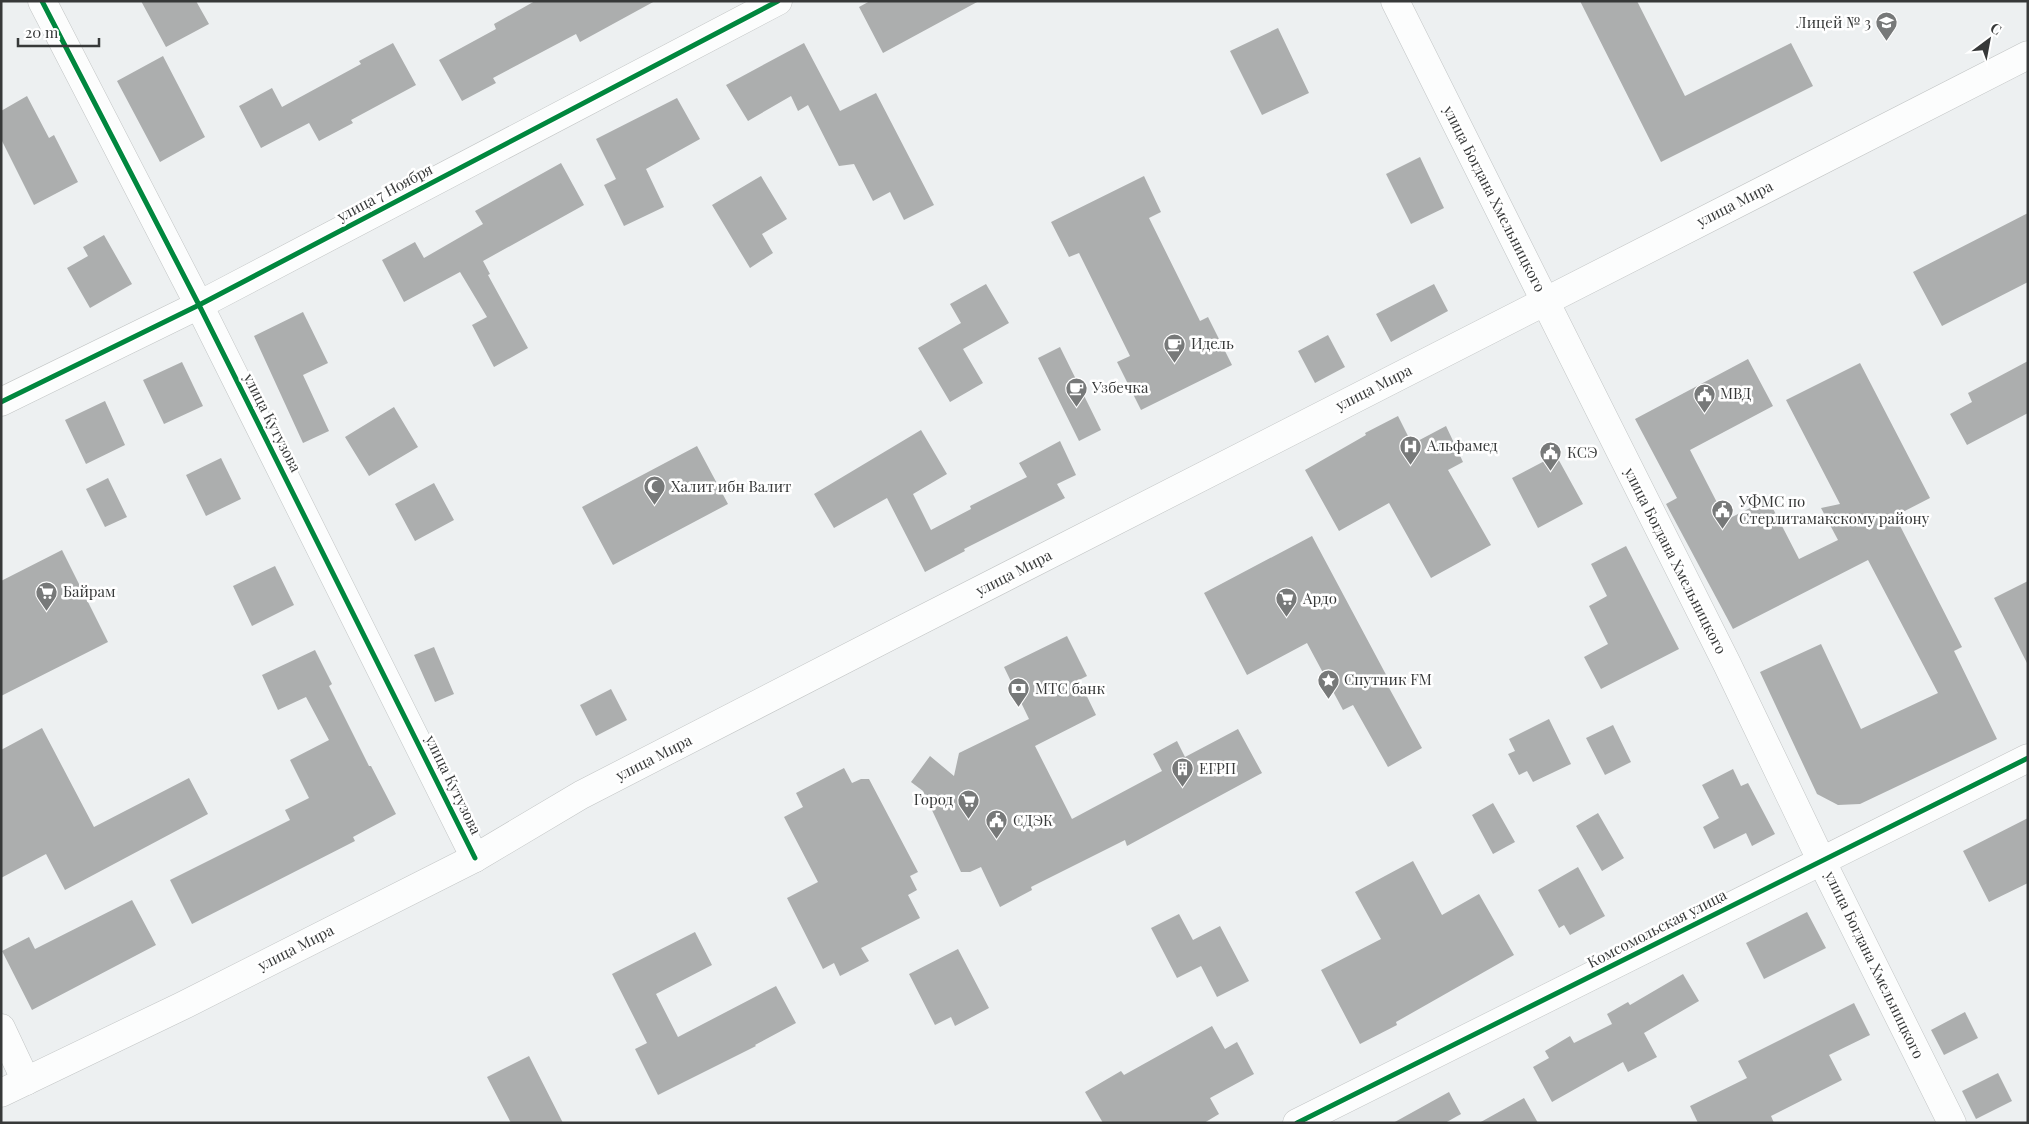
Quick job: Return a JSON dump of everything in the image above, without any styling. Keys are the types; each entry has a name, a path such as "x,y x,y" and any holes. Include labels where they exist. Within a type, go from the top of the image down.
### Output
{"main road":[{"name":"улица Кутузова","path":"42,1 199,305 475,858"},
{"name":"улица 7 Ноября","path":"1,402 199,305 778,1"},
{"name":"улица Богдана Хмельницкого","path":"1395,1 1727,664 1821,860 1952,1123"},
{"name":"улица Мира","path":"1,1093 182,1006 475,858 590,791 2028,55"},
{"name":"Комсомольская улица","path":"1296,1123 2028,758"},
{"path":"1,1028 26,1081"}],"building":[{"path":"141,1 196,1 209,24 166,47"},
{"path":"535,1 655,1 580,42 576,34 493,78 496,83 462,101 439,60 496,29 494,24"},
{"path":"870,1 979,1 883,53 859,7"},
{"path":"1580,1 1637,1 1685,96 1791,43 1813,86 1661,162"},
{"path":"1278,28 1309,93 1262,115 1230,51"},
{"path":"393,43 416,85 351,120 353,123 319,141 309,123 261,148 239,106 272,88 282,107 361,64 359,61"},
{"path":"804,43 840,111 876,93 934,205 904,220 890,192 873,201 854,164 839,166 808,105 798,111 791,96 748,121 726,85"},
{"path":"163,56 205,137 160,162 117,81"},
{"path":"27,96 49,138 54,135 78,182 34,205 1,139 1,111"},
{"path":"677,98 700,139 646,169 664,207 624,226 604,185 616,179 596,139"},
{"path":"1420,157 1444,208 1411,224 1386,174"},
{"path":"561,163 584,205 483,261 490,274 488,275 528,348 494,367 472,325 487,317 460,272 404,302 382,260 415,242 424,258 483,224 475,211"},
{"path":"761,176 787,219 762,234 773,253 750,268 712,205"},
{"path":"1144,176 1161,212 1149,218 1200,321 1208,317 1232,365 1141,410 1117,362 1130,356 1079,253 1069,257 1051,222"},
{"path":"2028,213 2028,282 1942,326 1913,272"},
{"path":"104,235 132,284 90,308 67,268 88,256 83,247"},
{"path":"986,284 1009,323 963,349 983,383 950,402 918,348 961,323 950,304"},
{"path":"1434,284 1448,311 1391,342 1376,314"},
{"path":"303,312 328,363 303,375 329,431 303,443 254,336"},
{"path":"1328,335 1345,367 1315,383 1298,351"},
{"path":"1060,347 1101,430 1079,441 1038,358"},
{"path":"1748,359 1773,406 1690,450 1726,520 1768,499 1799,559 1838,540 1821,508 1840,504 1786,400 1860,363 1930,498 1895,516 1962,647 1954,651 1997,739 1860,804 1838,805 1817,794 1760,672 1821,644 1861,729 1938,693 1868,560 1733,629 1666,504 1677,498 1635,419"},
{"path":"2028,361 2028,413 1967,445 1950,414 1972,402 1968,393"},
{"path":"182,362 203,406 164,424 143,380"},
{"path":"105,401 125,445 86,464 65,420"},
{"path":"394,407 418,447 369,476 345,437"},
{"path":"1398,416 1412,444 1446,426 1463,462 1448,470 1491,545 1431,578 1389,503 1339,531 1305,470 1366,435 1365,433"},
{"path":"921,430 947,474 913,494 931,530 971,509 970,506 1027,477 1019,463 1060,441 1076,475 1057,484 1065,498 964,549 965,551 925,572 887,498 834,528 814,494"},
{"name":"Халит ибн Валит","path":"697,446 728,504 613,565 582,507"},
{"path":"1556,455 1583,504 1538,528 1512,478"},
{"path":"221,458 241,499 206,516 186,475"},
{"path":"108,478 127,517 105,527 86,489"},
{"path":"434,483 454,520 415,541 395,504"},
{"name":"Ардо","path":"1312,536 1391,684 1388,686 1422,748 1388,767 1353,705 1343,710 1307,643 1247,675 1204,593"},
{"path":"1626,546 1679,649 1601,689 1584,657 1608,644 1589,606 1607,596 1591,564"},
{"name":"Байрам","path":"62,550 108,642 1,696 1,581"},
{"path":"275,566 294,605 252,626 233,586"},
{"path":"2028,581 2028,665 1994,598"},
{"path":"1067,636 1087,676 1079,680 1096,715 1035,746 1072,819 1162,771 1153,754 1177,741 1185,757 1238,729 1262,773 1127,846 1125,840 1031,887 1032,890 1000,907 981,867 970,872 961,872 923,791 911,782 930,756 954,776 959,753 1029,719 1004,667"},
{"path":"434,647 454,694 435,702 414,655"},
{"path":"315,650 332,684 329,686 369,766 371,766 396,814 353,837 355,841 192,924 170,880 290,820 285,810 309,798 290,760 329,740 306,697 278,710 262,675"},
{"path":"611,689 627,720 596,736 580,705"},
{"path":"1549,719 1571,764 1533,782 1527,771 1519,775 1508,754 1515,751 1509,739"},
{"path":"1613,725 1631,762 1605,775 1586,738"},
{"path":"42,728 94,827 189,778 208,814 65,890 46,854 1,878 1,750"},
{"path":"844,768 852,783 861,779 869,779 918,872 910,876 917,890 908,895 920,918 861,948 869,961 840,976 834,963 823,969 787,898 818,882 784,817 803,807 796,793"},
{"path":"1733,769 1741,786 1748,783 1775,834 1752,846 1746,833 1714,849 1703,827 1719,818 1702,785"},
{"path":"1493,803 1515,842 1493,854 1472,815"},
{"path":"1598,813 1624,858 1602,871 1576,826"},
{"path":"2028,818 2028,883 1989,902 1963,851"},
{"path":"1413,861 1442,915 1479,894 1514,955 1396,1022 1397,1025 1360,1044 1321,970 1381,939 1355,892"},
{"path":"1578,867 1605,916 1570,935 1564,925 1559,928 1538,890"},
{"path":"132,900 156,945 32,1010 2,951 29,937 35,949"},
{"path":"1807,912 1826,948 1764,979 1746,943"},
{"path":"1179,914 1193,940 1220,926 1249,981 1217,997 1201,966 1177,978 1151,928"},
{"path":"695,932 712,965 656,994 678,1037 776,986 796,1023 756,1046 658,1095 635,1049 647,1043 612,974"},
{"path":"958,949 989,1008 955,1026 951,1017 935,1025 909,974"},
{"path":"1683,974 1699,1001 1644,1033 1657,1057 1628,1072 1623,1062 1552,1102 1533,1067 1549,1058 1545,1051 1570,1036 1574,1043 1612,1024 1607,1014 1628,1002 1630,1005"},
{"path":"1854,1003 1870,1035 1829,1055 1842,1080 1771,1116 1774,1123 1698,1123 1690,1106 1747,1078 1738,1061"},
{"path":"1965,1012 1978,1038 1944,1055 1931,1030"},
{"path":"1212,1026 1225,1049 1237,1042 1254,1074 1210,1098 1219,1114 1204,1123 1103,1123 1085,1092 1121,1071 1124,1075"},
{"path":"529,1056 563,1123 511,1123 487,1077"},
{"path":"1998,1073 2012,1101 1976,1119 1962,1091"},
{"path":"1449,1092 1461,1114 1445,1123 1393,1123"},
{"path":"1524,1098 1538,1123 1479,1123"}],"cycle path":[{"path":"42,1 199,305 475,858"},
{"path":"1,402 199,305 778,1"},
{"path":"1297,1123 2028,758"}],"place":[{"name":"Лицей № 3","path":"1887,42"},
{"name":"Идель","path":"1175,363"},
{"name":"Узбечка","path":"1076,407"},
{"name":"МВД","path":"1704,413"},
{"name":"Альфамед","path":"1411,465"},
{"name":"КСЭ","path":"1551,472"},
{"name":"Халит ибн Валит","path":"655,506"},
{"name":"УФМС по Стерлитамакскому району","path":"1723,530"},
{"name":"Байрам","path":"47,611"},
{"name":"Ардо","path":"1287,618"},
{"name":"Спутник FM","path":"1328,699"},
{"name":"МТС банк","path":"1019,708"},
{"name":"ЕГРП","path":"1183,788"},
{"name":"Город","path":"969,819"},
{"name":"СДЭК","path":"997,840"}]}
